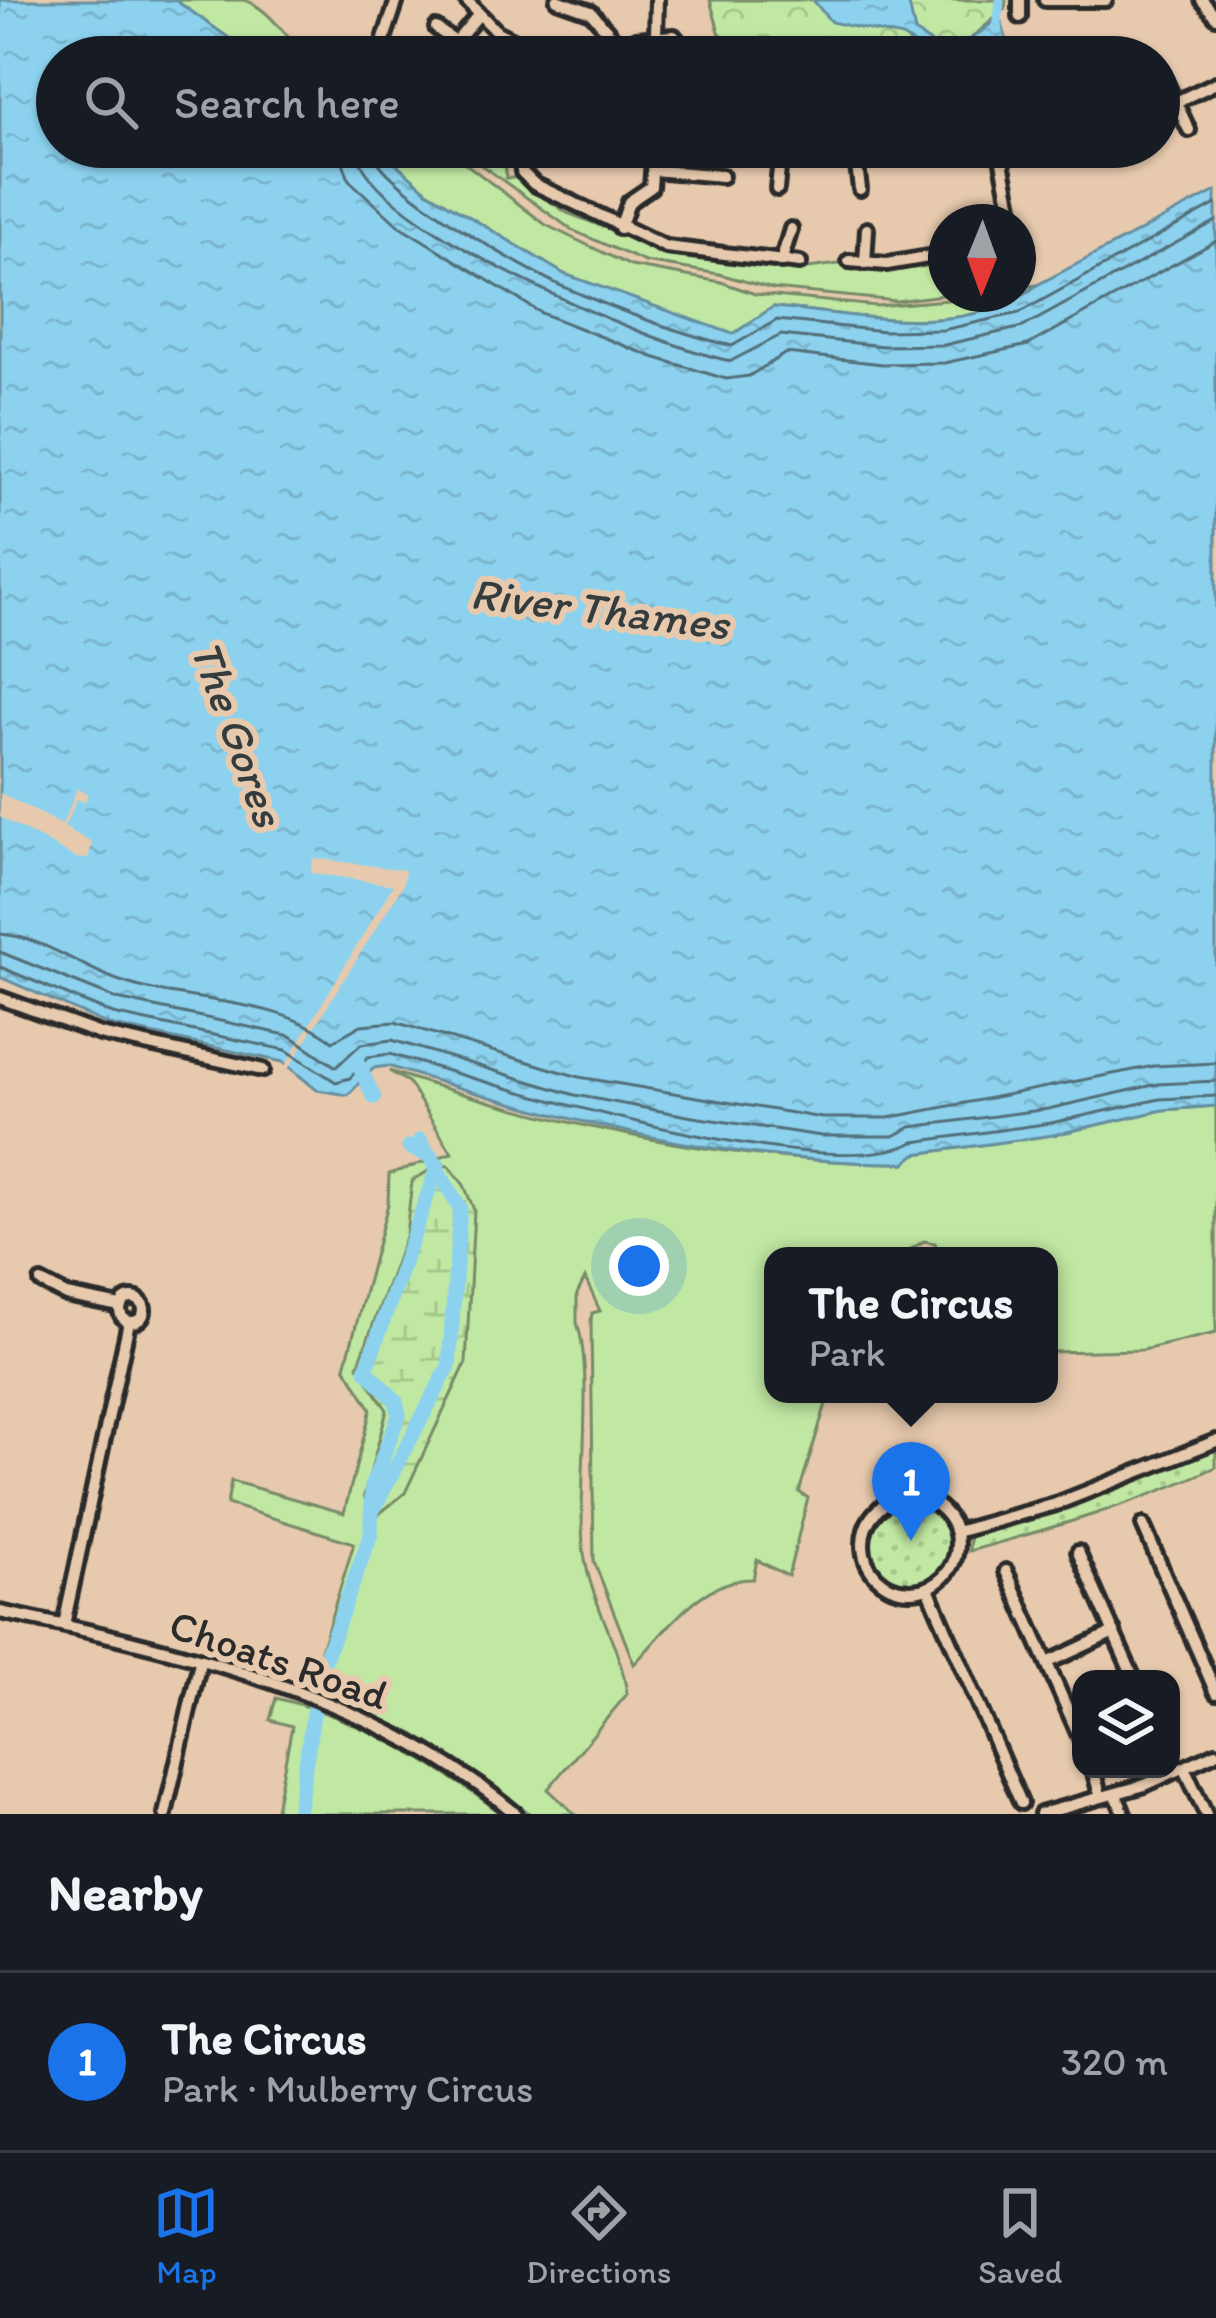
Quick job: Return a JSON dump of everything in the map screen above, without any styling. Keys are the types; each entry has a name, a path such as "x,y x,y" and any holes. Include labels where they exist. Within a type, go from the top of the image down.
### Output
{"street":[{"path":"385,36 398,0"},
{"path":"466,0 511,36"},
{"path":"557,0 591,12 611,36"},
{"path":"657,0 656,36 674,36"},
{"path":"1020,17 1021,0"},
{"path":"1045,0 1106,0"},
{"path":"1202,0 1216,17"},
{"path":"470,36 478,14"},
{"path":"436,28 447,36"},
{"path":"1180,100 1216,83"},
{"path":"1180,111 1189,130"},
{"path":"522,168 534,184 667,247 800,263"},
{"path":"777,189 780,168"},
{"path":"841,184 859,185 857,168"},
{"path":"1003,168 1010,204"},
{"path":"620,228 629,202 651,187 653,170 722,176"},
{"path":"781,262 791,229"},
{"path":"865,263 867,229"},
{"path":"849,261 928,256"},
{"path":"0,998 100,1034 263,1070"},
{"path":"41,1282 66,1295 120,1306 136,1295 143,1313 129,1322"},
{"path":"64,1625 129,1322 120,1306"},
{"path":"956,1532 1056,1504 1216,1441"},
{"path":"917,1497 942,1508 956,1532 949,1571 928,1588 901,1591 877,1578 863,1553 868,1522 890,1501 917,1497"},
{"path":"1143,1525 1216,1693"},
{"path":"1078,1552 1130,1670"},
{"path":"1006,1571 1072,1720"},
{"path":"928,1588 1021,1803"},
{"name":"Choats Road","path":"0,1612 200,1662 326,1703 435,1756 516,1814"},
{"path":"1047,1664 1114,1632"},
{"path":"165,1814 200,1662"},
{"path":"1206,1814 1180,1770 1216,1753"},
{"path":"1095,1778 1099,1791"},
{"path":"1041,1814 1120,1804 1166,1778"}],"green space":[{"path":"175,0 244,0 288,36 226,36"},
{"path":"710,0 1006,0 1005,9 974,36 723,36"},
{"path":"401,168 471,168 546,225 631,266 721,282 755,294 876,306 928,302 928,312 980,312 910,320 773,307 733,335 564,274 427,191"},
{"path":"485,168 505,168 506,178 516,178 567,213 666,251 800,269 839,264 891,270 928,262 928,297 896,301 773,289 645,262 572,230"},
{"path":"389,1071 576,1124 707,1148 839,1162 905,1163 915,1154 1053,1135 1163,1110 1216,1106 1216,1333 1143,1350 1058,1352 1058,1247 937,1247 924,1241 914,1247 764,1247 764,1403 826,1403 799,1492 808,1498 788,1576 757,1560 753,1579 734,1581 701,1597 634,1664 594,1561 591,1321 592,1313 600,1311 585,1278 577,1294 585,1399 583,1544 627,1694 548,1789 575,1814 531,1814 414,1734 310,1686 354,1543 227,1504 231,1481 344,1513 371,1409 345,1367 388,1204 389,1174 452,1153 408,1082"},
{"path":"438,1165 449,1166 464,1185 474,1210 466,1363 405,1493 374,1518 364,1496 387,1410 358,1366 406,1234 412,1181"},
{"path":"1216,1446 1216,1467 1186,1480 1094,1514 969,1551 970,1534 1053,1511"},
{"path":"910,1503 938,1515 950,1543 938,1571 910,1583 882,1571 870,1543 882,1515"},
{"path":"276,1698 337,1717 395,1744 502,1814 275,1814 292,1726 270,1720"}],"water":[{"name":"River Thames","path":"0,0 175,0 226,36 36,36 36,168 401,168 427,191 564,274 733,334 773,307 910,320 1036,312 1036,286 1216,191 1216,1106 1163,1110 1053,1135 916,1154 905,1163 839,1161 773,1156 643,1135 388,1066 374,1068 348,1095 317,1090 283,1062 109,1025 0,977"},
{"path":"813,0 908,0 915,32 921,36 897,36 831,22"},
{"path":"1000,17 1005,36 975,36"}],"pier":[{"path":"77,789 88,794 85,802 77,799 64,827 92,843 88,859 76,858 0,817 0,793 62,825"},
{"path":"313,858 405,870 403,885 287,1071 283,1069 393,885 311,873"}],"waterway":[{"path":"997,30 1000,0"},
{"name":"The Gores","path":"357,1062 374,1097"},
{"name":"The Gores","path":"372,1512 449,1366 460,1208 420,1140"},
{"name":"The Gores","path":"409,1147 432,1157"},
{"name":"The Gores","path":"298,1814 319,1675 371,1534 372,1485 399,1415 396,1401 366,1370 438,1165"}],"place":[{"name":"The Circus","path":"911,1541"}]}
